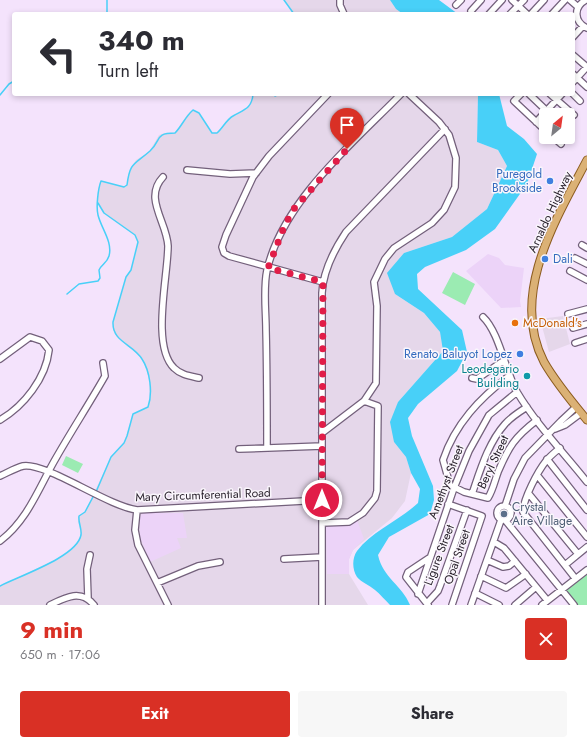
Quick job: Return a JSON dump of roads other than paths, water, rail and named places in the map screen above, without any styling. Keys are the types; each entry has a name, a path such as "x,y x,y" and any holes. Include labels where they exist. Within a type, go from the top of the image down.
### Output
{"main road":[{"name":"Arnaldo Highway","path":"586,161 543,250 534,282 532,311 535,337 543,360 562,390 587,420"}],"street":[{"path":"340,0 340,5 343,12"},
{"path":"456,5 461,0"},
{"path":"471,11 481,0"},
{"path":"491,12 502,0"},
{"path":"512,0 525,12"},
{"path":"512,12 524,0"},
{"path":"533,12 544,0"},
{"path":"554,12 565,0"},
{"path":"570,0 578,7"},
{"path":"575,35 585,27 577,20 578,7 586,0"},
{"path":"575,57 587,67 575,77"},
{"path":"575,79 587,87"},
{"path":"323,282 229,256 224,253 222,247 232,218 256,173 269,156 326,96"},
{"path":"267,448 266,292 268,268 284,227 301,200 399,96"},
{"path":"322,433 364,401 377,380 377,306 374,287 377,275 385,259 394,248 427,228 438,217 447,204 455,187 455,153 452,143 445,129 411,96"},
{"path":"519,96 514,101 539,125"},
{"path":"531,96 544,108"},
{"path":"552,96 566,108"},
{"path":"552,108 560,96"},
{"path":"575,96 580,101"},
{"path":"322,605 323,282 329,263 346,232 445,129"},
{"path":"187,170 234,175 256,173"},
{"path":"163,177 156,188 154,199 165,231 168,247 163,293 164,348 167,360 174,368 183,374 199,378"},
{"path":"575,258 587,264"},
{"path":"570,271 587,280"},
{"path":"568,314 587,309"},
{"path":"483,317 493,328 503,361 517,392 537,420 587,482"},
{"path":"573,328 587,324"},
{"path":"0,358 30,337 42,341 49,350 41,376 21,406 0,420"},
{"path":"575,343 587,339"},
{"path":"472,378 477,379 503,361"},
{"path":"0,541 20,522 105,376 103,363"},
{"path":"509,376 484,396 470,411 444,456 443,464 450,485 454,488 472,494 485,458 499,432 506,423 527,407"},
{"name":"Amethyst Street","path":"418,594 429,558 466,457 486,419 492,412 517,392"},
{"path":"322,524 343,523 353,520 367,509 376,494 378,406 364,401"},
{"path":"505,506 514,479 532,448 554,429 565,425 579,410"},
{"name":"Beryl Street","path":"472,494 488,498 514,440 537,420"},
{"path":"239,449 322,446"},
{"path":"560,448 547,459 537,475 523,510 525,515 575,578"},
{"path":"547,459 587,510"},
{"name":"Mary Circumferential Road","path":"0,476 23,466 48,472 118,505 137,510 322,500"},
{"path":"537,475 587,537"},
{"path":"529,494 578,554"},
{"path":"448,504 467,510"},
{"path":"503,520 510,518 511,513 509,508 505,506"},
{"path":"505,506 498,508 496,513 497,517 503,520 572,604"},
{"path":"137,510 136,530 138,545 168,605"},
{"name":"Opal Street","path":"452,605 482,516 467,510"},
{"name":"Ligure Street","path":"427,604 438,592 467,510"},
{"path":"471,605 503,520"},
{"path":"494,542 504,548 547,600"},
{"path":"564,565 587,547"},
{"path":"90,556 87,568 88,598 94,605"},
{"path":"284,559 322,557"},
{"path":"427,604 418,594 406,575 429,558"},
{"path":"487,560 502,567 509,566 515,561"},
{"path":"156,582 198,566 220,562"},
{"path":"542,605 587,570"},
{"path":"481,576 506,588 526,574"},
{"path":"515,605 536,587"},
{"path":"475,593 499,605"},
{"path":"50,605 70,596 88,598"}],"water":[{"path":"390,0 439,0 455,12 400,12 396,9"},
{"path":"478,96 500,96 507,126 524,139 537,154 527,184 495,229 466,250 425,267 417,274 418,289 462,330 467,352 457,371 418,404 408,418 412,436 433,486 434,500 430,514 389,537 378,555 384,570 407,598 410,605 390,605 373,588 357,577 353,567 353,560 357,551 370,537 418,503 420,489 411,473 406,457 394,442 390,422 398,402 443,351 440,332 424,313 395,294 387,273 404,253 452,237 487,209 507,166 498,150 477,142"}],"waterway":[{"path":"107,0 107,12"},
{"path":"284,0 293,12"},
{"path":"0,95 12,82"},
{"path":"67,294 79,284 98,281 100,278 99,270 109,256 110,251 108,240 97,212 101,181 124,187 127,185 131,168 136,162 154,147 161,136 168,133 175,133 193,110 199,113 212,133 217,133 231,117 249,106 253,96"},
{"path":"96,492 111,457 124,443 133,414 148,407 150,401 150,382 145,364 134,350 119,339 114,329 113,322 126,277 131,270 138,242 135,235 104,213 98,203"},
{"path":"0,586 46,565 69,551 77,543 81,535 79,516 85,512 94,495"}],"place":[{"name":"Puregold Brookside","path":"550,181"},
{"name":"Dali","path":"545,259"},
{"name":"McDonald's","path":"515,323"},
{"name":"Renato Baluyot Lopez","path":"520,354"},
{"name":"Leodegario Building","path":"527,376"},
{"name":"Crystal Aire Village","path":"504,514"}]}
